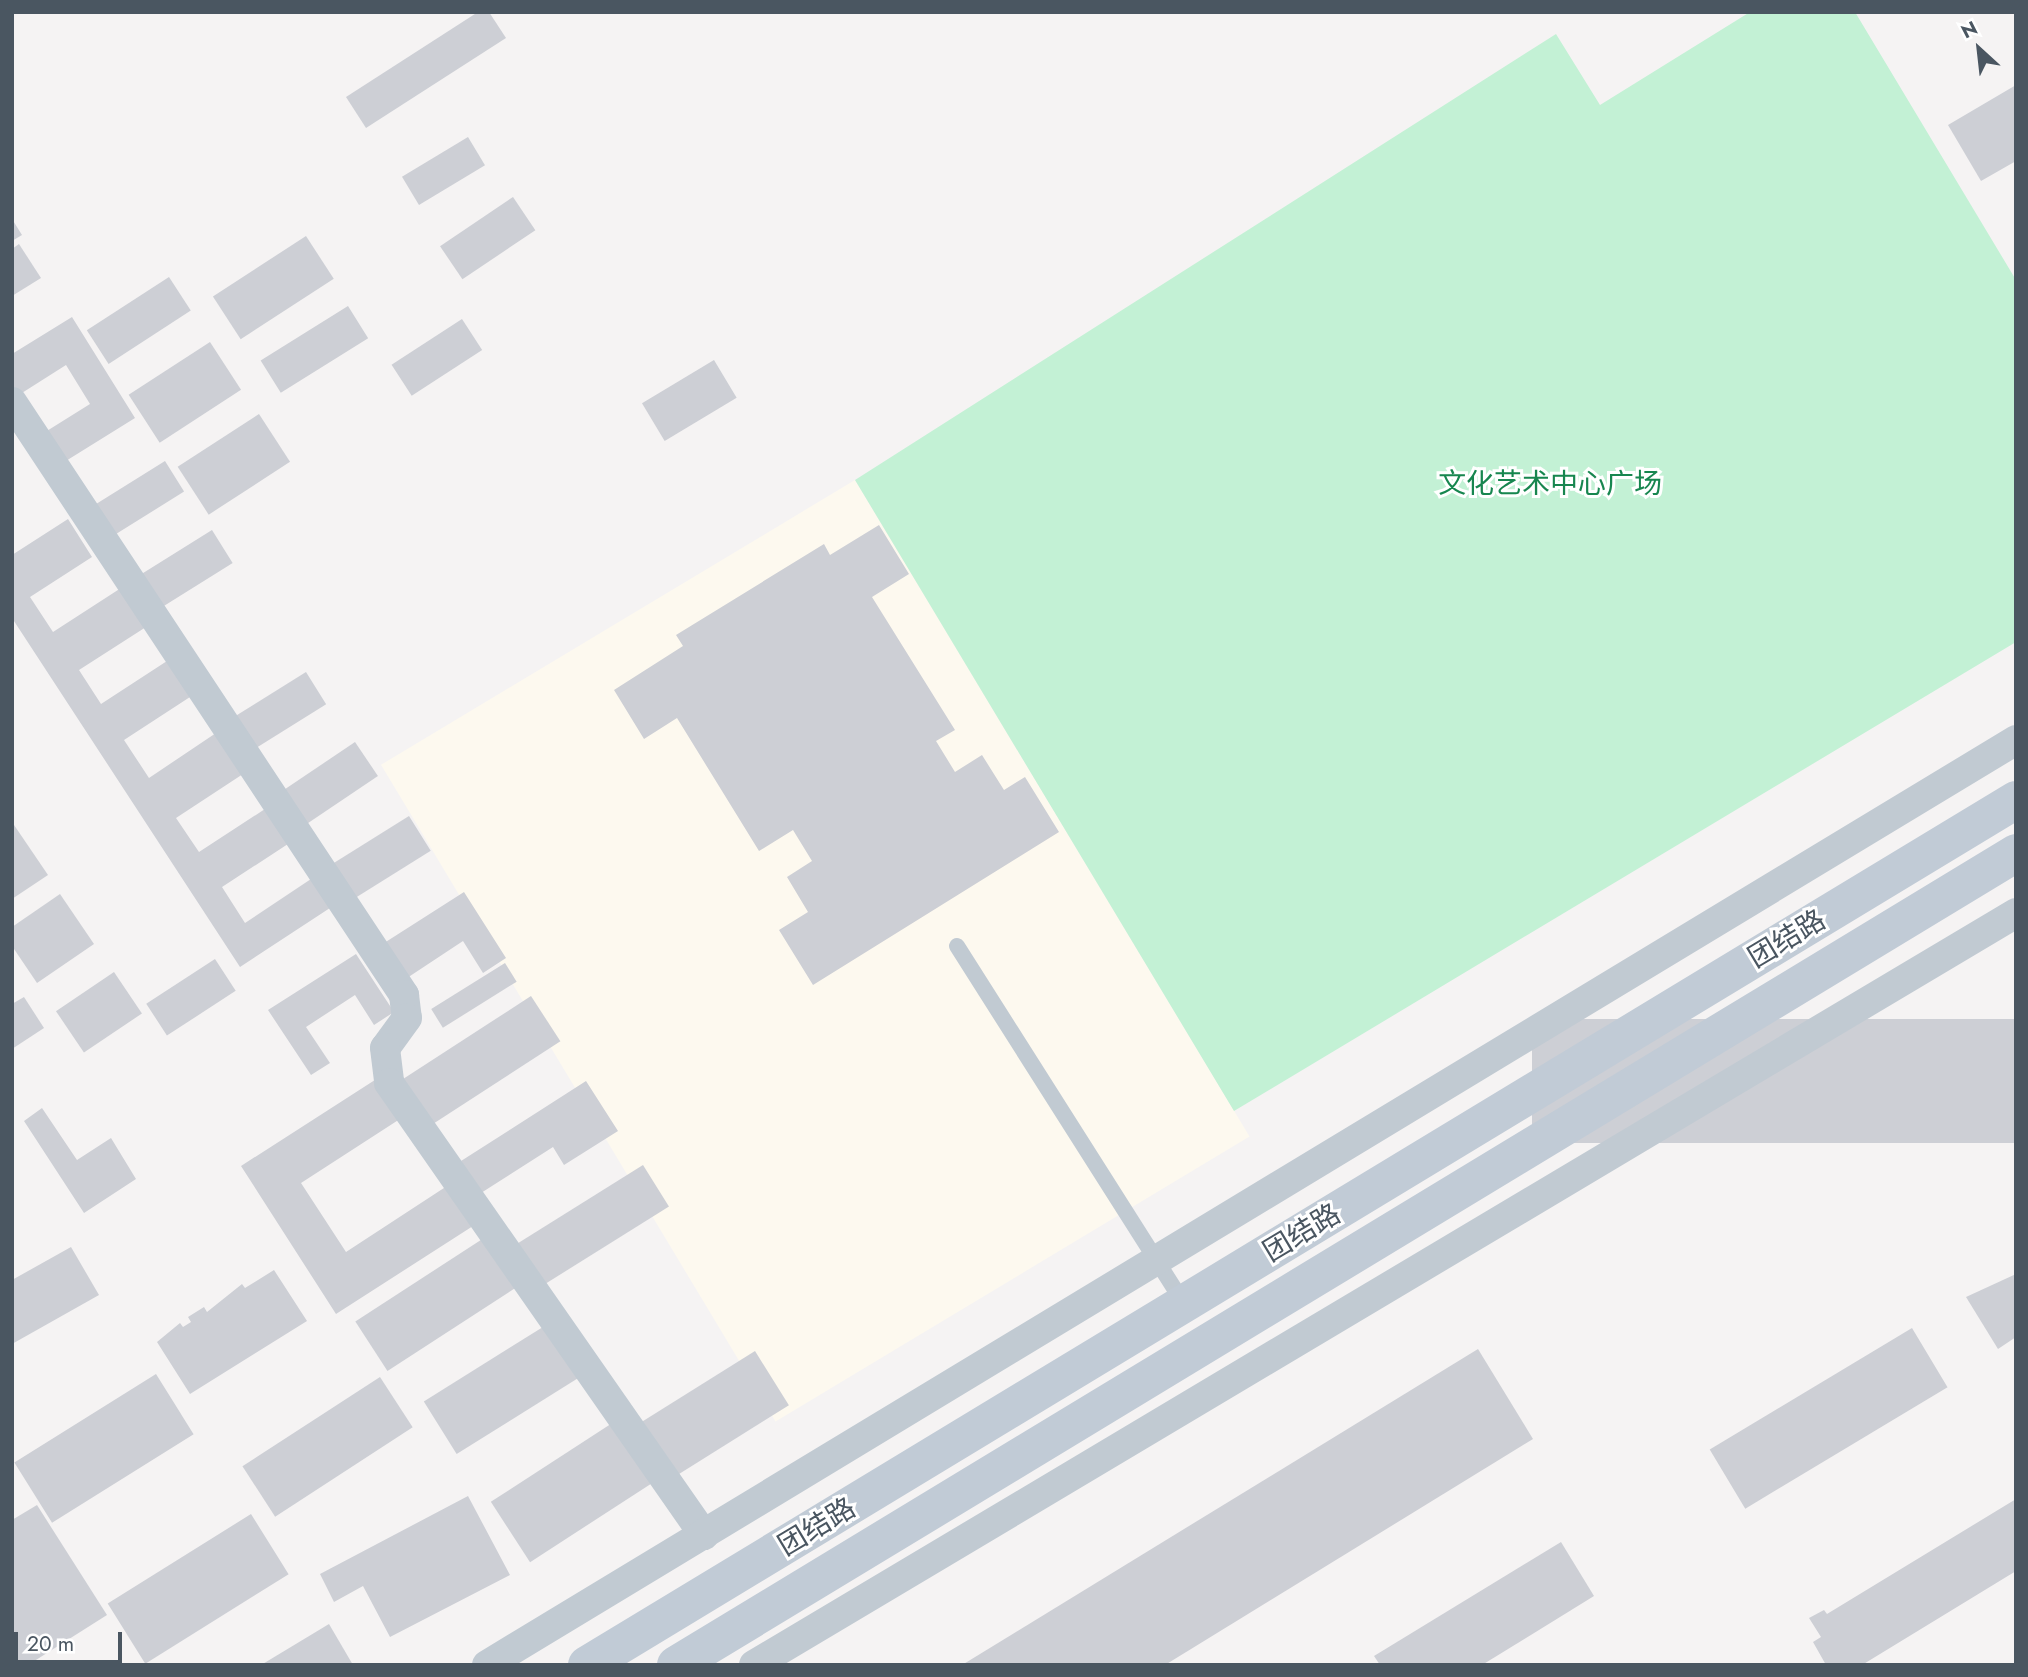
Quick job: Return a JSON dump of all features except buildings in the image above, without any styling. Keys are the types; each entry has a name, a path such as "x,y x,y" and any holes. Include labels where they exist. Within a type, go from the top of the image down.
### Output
{"main road":[{"name":"团结路","path":"587,1665 2016,800"},
{"name":"团结路","path":"676,1665 743,1652 2016,853"}],"street":[{"path":"12,402 404,995 407,1018 385,1048 389,1083 704,1535"},
{"path":"487,1665 2016,740"},
{"path":"743,1652 2016,913"}],"lane":[{"path":"957,946 1184,1304"}],"shaded area":[{"path":"855,480 1250,1137 776,1421 381,765"}],"green space":[{"name":"文化艺术中心广场","path":"1750,12 1855,12 2016,280 2016,642 1234,1111 855,480 1556,34 1600,105"}]}
